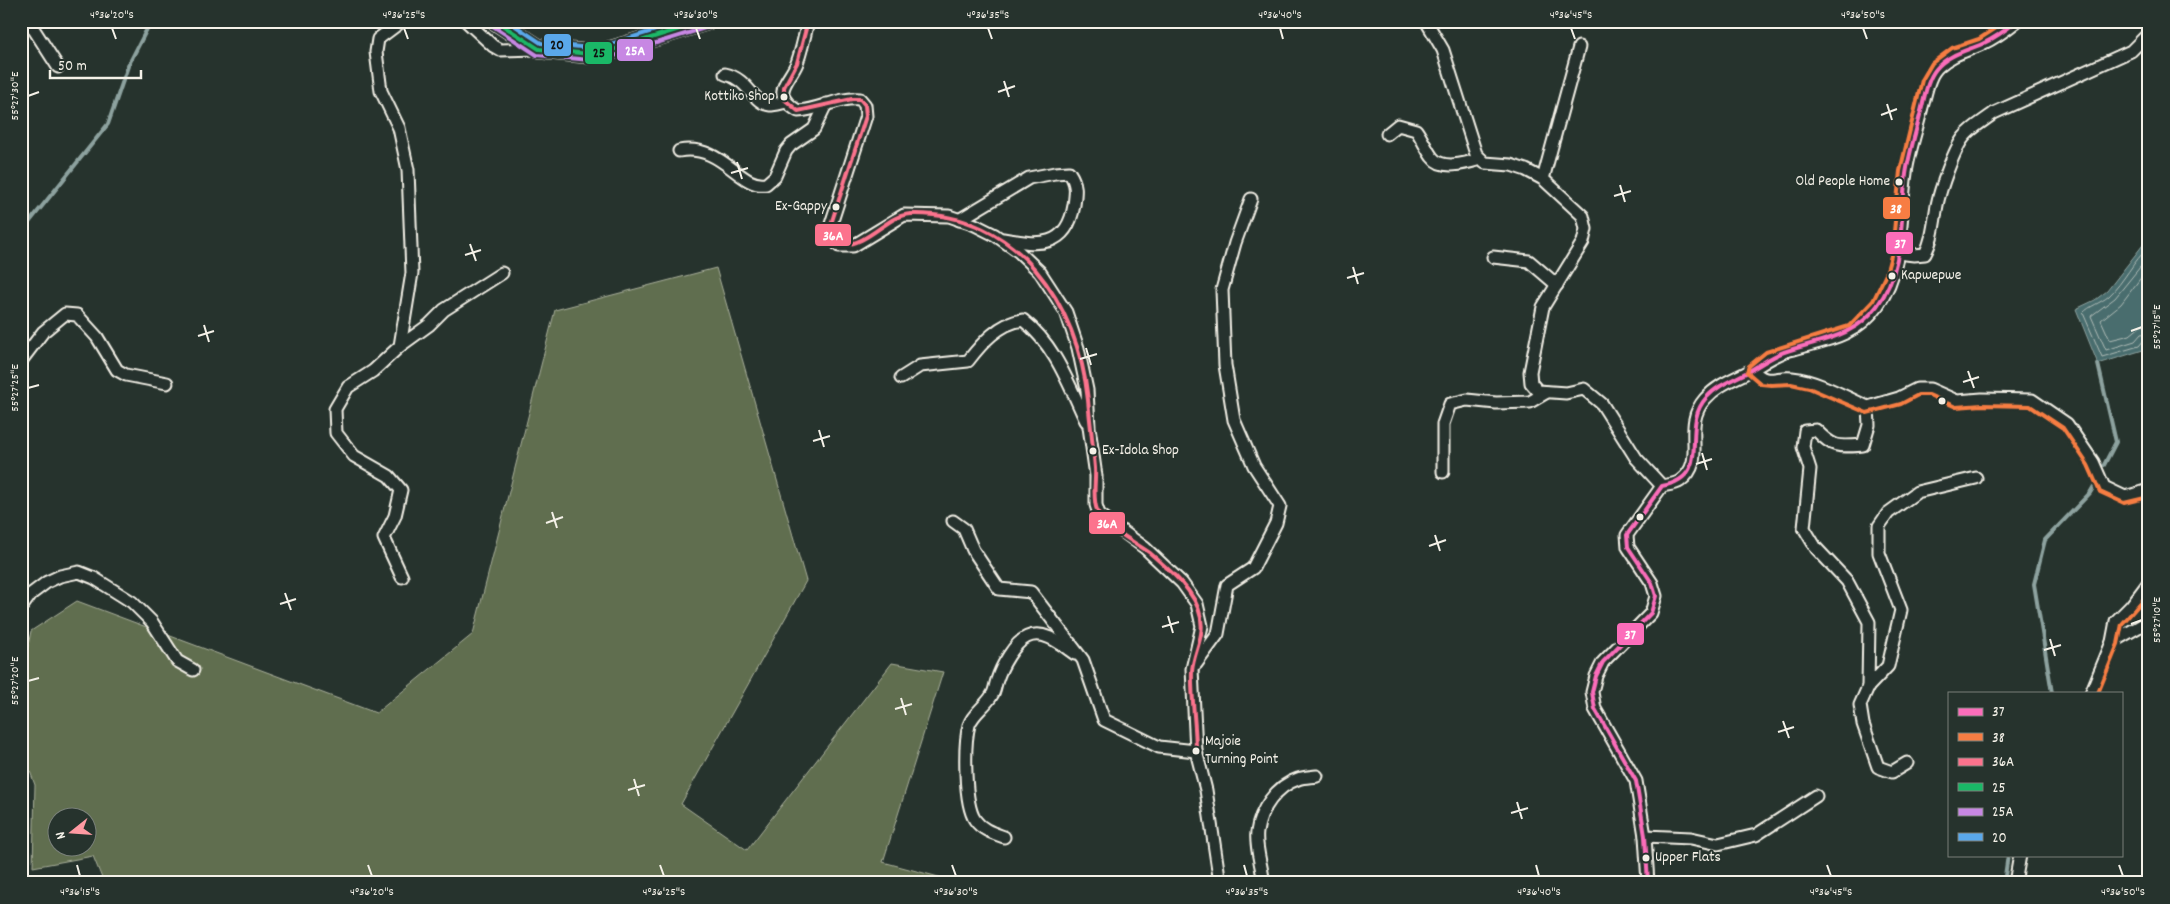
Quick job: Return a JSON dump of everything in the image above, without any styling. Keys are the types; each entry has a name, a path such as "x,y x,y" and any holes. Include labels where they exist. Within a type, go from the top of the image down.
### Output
{"main road":[{"path":"496,21 539,49 590,54 609,51 706,21"}],"street":[{"path":"27,21 58,67"},
{"path":"466,21 500,50 539,49"},
{"path":"808,21 796,64 784,81 786,102 798,111 850,98 860,100 865,105 866,116 831,224 833,238 839,246 853,246 904,215 949,216 975,225 1019,252 1040,272 1066,312 1078,348 1087,390 1089,427 1096,476 1096,505 1099,514 1145,548 1182,583 1197,604 1202,626 1192,669 1196,751 1206,790 1220,883"},
{"path":"1426,21 1443,50 1476,154 1484,163 1511,165 1543,179 1583,216 1586,229 1583,242 1543,308 1530,372 1531,383 1538,391 1566,393 1584,389 1602,404 1636,458 1662,486"},
{"path":"1648,883 1645,836 1636,781 1595,709 1592,692 1596,676 1603,662 1651,613 1656,596 1652,583 1628,547 1627,535 1662,486 1679,482 1690,470 1695,460 1693,426 1697,410 1706,398 1724,382 1753,370 1768,358 1852,331 1878,305 1892,276 1898,253 1906,172 1928,84 1937,67 1956,53 2001,34 2017,21"},
{"path":"399,22 378,38 376,52 382,91 399,128 408,170 412,273 400,346"},
{"path":"1898,253 1925,254 1931,242 1938,198 1952,162 1963,138 1976,126 1994,114 2131,51 2149,33"},
{"path":"1543,179 1579,47"},
{"path":"725,74 740,80 760,102 770,105 786,102"},
{"path":"679,151 691,149 711,155 732,167 752,184 766,184 775,176 786,151 791,145 814,129 826,104"},
{"path":"1387,134 1398,125 1416,130 1432,158 1438,163 1469,163 1481,159"},
{"path":"959,220 1029,178 1070,172 1076,183 1073,212 1067,229 1055,238 1035,244 999,238"},
{"path":"1192,669 1218,634 1227,585 1253,568 1276,523 1280,506 1254,466 1234,420 1225,365 1222,290 1250,199"},
{"path":"1493,256 1529,261 1557,285"},
{"path":"402,577 384,538 396,516 401,490 389,476 354,456 336,433 335,409 348,387 373,372 400,346 429,325 444,310 502,273"},
{"path":"21,361 43,332 64,314 77,315 97,337 117,370 126,376 167,383"},
{"path":"901,378 920,366 968,361 998,330 1010,322 1023,320 1043,338 1064,374 1089,427"},
{"path":"1753,370 1760,378 1769,380 1790,377 1818,384 1868,407 1898,398 1917,389 1930,389 1957,401 1982,399 2032,400 2067,424 2093,462 2104,487 2125,497 2149,490"},
{"path":"1443,472 1443,424 1450,404 1467,400 1496,403 1530,402 1547,392"},
{"path":"1868,407 1869,425 1862,445 1847,446 1829,443 1816,430 1805,431 1803,447 1810,468 1804,528 1816,548 1847,581 1869,622 1868,687"},
{"path":"1907,763 1892,772 1878,767 1863,724 1860,705 1868,687 1888,666 1901,610 1879,554 1879,526 1888,513 1917,492 1976,478"},
{"path":"953,521 964,529 973,550 999,589 1032,592 1083,660 1104,720 1159,747 1196,751"},
{"path":"21,608 31,594 47,582 60,576 79,572 94,578 132,602 152,622 177,661 193,670"},
{"path":"2091,692 2112,642 2116,621 2131,606 2149,582"},
{"path":"2112,642 2149,621"},
{"path":"1004,837 990,832 976,821 973,815 965,756 969,724 992,695 1008,656 1026,637 1042,635 1083,660"},
{"path":"1261,883 1263,878 1257,832 1264,812 1275,793 1285,785 1298,779 1317,776"},
{"path":"1645,836 1691,838 1718,844 1756,835 1816,796"},
{"path":"2015,883 2020,856"}],"green space":[{"path":"716,268 806,581 681,804 747,850 892,663 943,672 883,862 961,883 104,883 93,856 33,867 35,785 21,746 21,681 31,631 77,601 376,713 473,634 555,310"}],"water":[{"path":"2146,241 2149,243 2149,341 2143,350 2098,364 2076,309 2095,300 2107,291"}],"waterway":[{"path":"21,229 27,225 108,124 128,66 151,21"},
{"path":"2098,364 2116,442 2104,465"},
{"path":"2052,692 2034,584 2045,540 2090,493 2094,486"},
{"path":"2004,883 2008,856"}],"transit line":[{"name":"25","path":"496,21 539,49 590,54 609,51 705,21"},
{"name":"20","path":"508,21 541,43 590,48 608,45 684,21"},
{"name":"36A","path":"808,21 797,63 784,87 784,99 798,111 852,99 860,99 865,105 866,116 831,224 833,238 839,246 861,240 902,216 911,214 949,217 982,228 1011,246 1036,270 1056,298 1071,330 1082,364 1088,400 1097,510 1106,522 1120,534 1150,553 1169,569 1186,588 1199,610 1201,634 1192,671 1196,751"},
{"name":"38","path":"2007,21 1979,39 1952,48 1932,63 1922,80 1900,171 1892,252 1886,274 1873,301 1849,326 1766,352 1749,366 1747,372 1761,384 1791,384 1809,388 1867,413 1901,404 1918,395 1929,395 1956,407 1982,405 2030,406 2063,428 2088,465 2100,492 2124,503 2149,497"},
{"name":"37","path":"1648,883 1645,836 1636,781 1595,709 1592,692 1596,676 1603,662 1651,613 1656,596 1652,583 1628,547 1627,535 1662,486 1678,481 1687,472 1692,462 1695,423 1699,410 1711,393 1771,358 1847,331 1868,317 1877,306 1886,292 1897,260 1907,167 1930,79 1940,64 1991,39 2017,21"},
{"name":"25A","path":"493,26 537,55 590,60 611,57 708,27"},
{"name":"38","path":"2098,692 2118,644 2122,624 2149,593"}],"place":[{"name":"Kottiko Shop","path":"784,97"},
{"name":"Old People Home","path":"1899,182"},
{"name":"Ex-Gappy","path":"836,207"},
{"name":"Kapwepwe","path":"1892,276"},
{"name":"Ex-Idola Shop","path":"1093,451"},
{"name":"Majoie Turning Point","path":"1196,751"},
{"name":"Upper Flats","path":"1646,858"}]}
